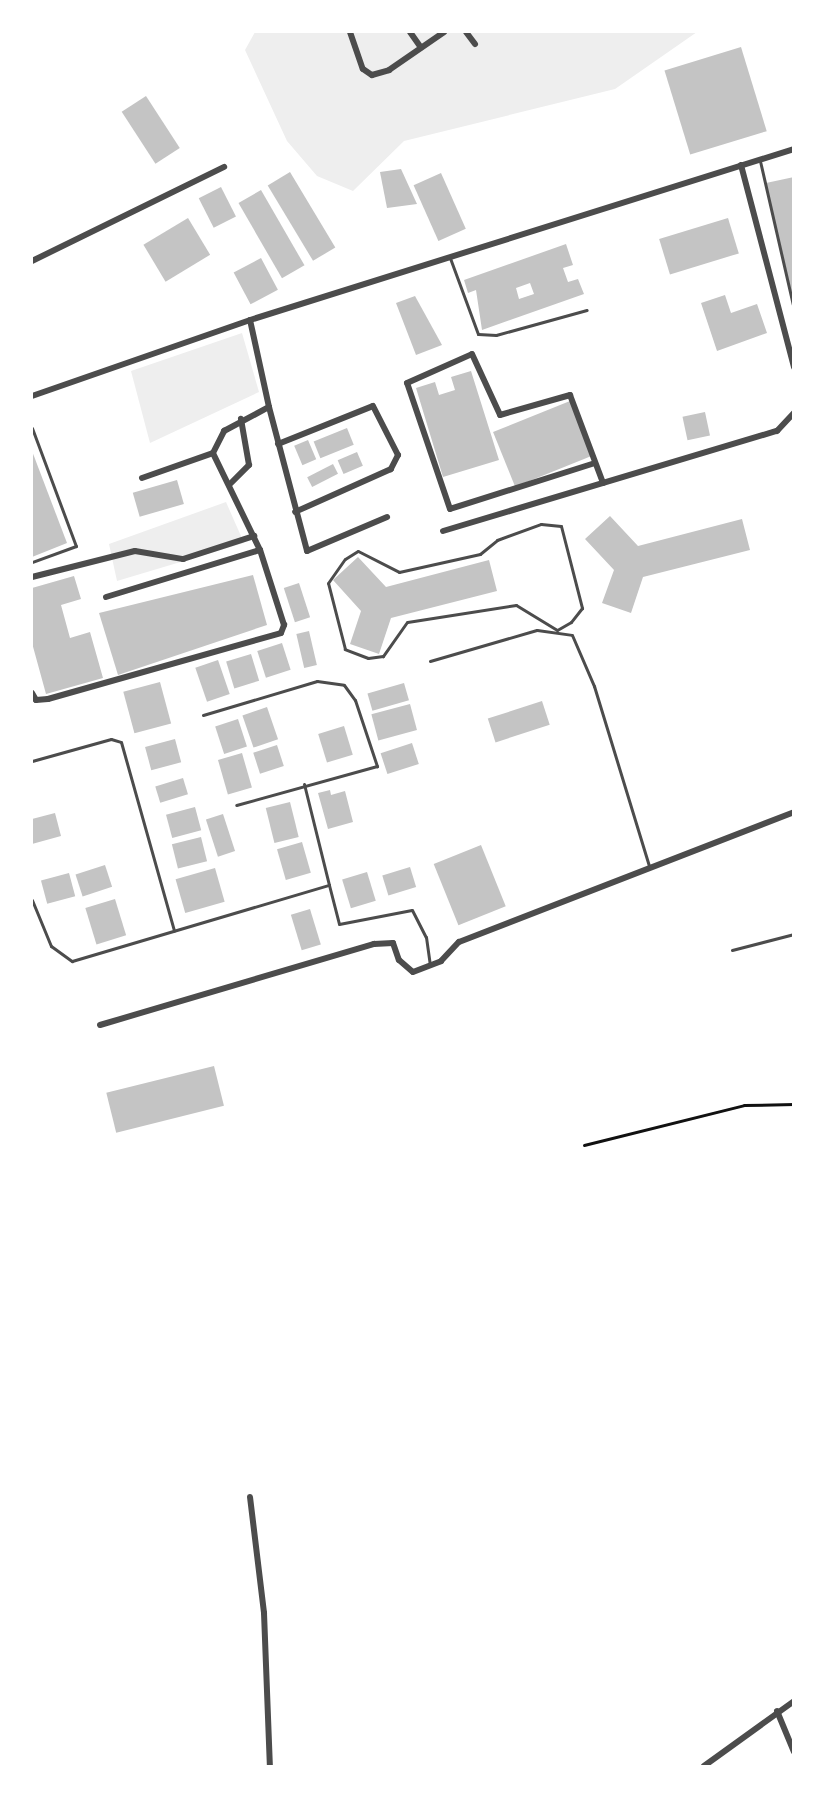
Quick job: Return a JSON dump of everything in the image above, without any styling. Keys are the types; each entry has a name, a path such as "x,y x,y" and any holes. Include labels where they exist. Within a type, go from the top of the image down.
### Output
{"street":[{"path":"350,32 363,69 372,75 421,48 444,32"},
{"path":"410,32 421,48"},
{"path":"466,32 475,44"},
{"path":"32,396 250,320 794,149"},
{"path":"741,165 794,368"},
{"path":"32,261 224,168"},
{"path":"250,320 269,408 304,546 311,551 387,517"},
{"path":"595,463 450,508 407,383 472,354 500,416 570,395 603,483"},
{"path":"278,444 373,406 398,455 391,470 295,512"},
{"path":"32,693 36,700 48,699 281,633 284,625 260,550 213,453 215,439 240,419 269,408"},
{"path":"443,531 777,431 794,413"},
{"path":"230,484 249,465 240,419"},
{"path":"142,478 213,453"},
{"path":"32,577 135,551 183,559 254,536"},
{"path":"106,597 260,550"},
{"path":"100,1024 375,944 393,943 399,960 413,972 430,967 459,942 649,866 794,812"},
{"path":"250,1497 264,1612 270,1767"},
{"path":"704,1767 777,1711 794,1701"},
{"path":"777,1711 794,1752"}],"lane":[{"path":"760,159 794,309"},
{"path":"449,256 478,334 496,335 587,310"},
{"path":"32,428 76,546 32,562"},
{"path":"430,661 537,630 557,630 582,608 561,526 542,524 497,540 480,554 399,572 358,552 345,559 328,583 345,649 368,658 383,656 392,649 401,626 419,619 516,605 557,630 572,635 594,686 649,866"},
{"path":"203,715 317,681 344,685 355,699 377,766 304,784 236,805"},
{"path":"32,761 111,739 121,742 174,931"},
{"path":"304,784 339,924 412,910 426,938 430,967"},
{"path":"32,900 51,946 72,961 329,885"},
{"path":"732,950 794,934"}],"path":[{"path":"584,1145 744,1105 794,1104"}],"shaded area":[{"path":"255,32 697,32 615,89 404,141 353,191 317,176 287,141 245,50"},
{"path":"242,333 259,392 150,443 131,371"},
{"path":"226,502 244,543 117,581 109,544"}],"building":[{"path":"741,47 767,131 690,155 664,70"},
{"path":"146,96 180,148 155,164 122,112"},
{"path":"401,169 417,204 387,208 380,172"},
{"path":"290,172 335,247 313,261 268,185"},
{"path":"441,173 466,229 438,241 414,185"},
{"path":"794,177 794,299 793,299 766,183"},
{"path":"221,187 236,216 214,228 199,198"},
{"path":"261,190 304,265 282,278 238,203"},
{"path":"188,218 210,255 166,282 143,245"},
{"path":"728,218 739,253 670,274 659,239"},
{"path":"566,244 573,265 563,268 568,282 578,279 584,294 482,330 476,290 468,293 464,280","holes":["530,283 534,294 519,299 516,288"]},
{"path":"261,258 278,290 251,304 234,273"},
{"path":"725,295 731,313 757,304 767,333 717,351 701,303"},
{"path":"415,296 442,345 416,355 396,303"},
{"path":"471,371 499,460 443,477 416,388 435,382 439,395 455,390 451,377"},
{"path":"570,401 592,456 515,487 493,432"},
{"path":"705,412 710,435 687,440 683,417"},
{"path":"347,428 354,445 320,458 314,441"},
{"path":"308,440 316,459 302,465 294,446"},
{"path":"32,451 67,543 32,557"},
{"path":"357,452 363,466 344,474 338,460"},
{"path":"333,464 338,474 312,487 307,477"},
{"path":"177,480 184,504 140,517 133,493"},
{"path":"610,516 638,546 742,519 750,550 643,577 631,613 602,603 614,570 585,539"},
{"path":"358,557 386,587 489,560 497,591 391,618 379,654 350,644 361,611 333,580"},
{"path":"253,575 267,625 118,675 99,613"},
{"path":"74,576 81,599 61,605 70,638 90,632 103,678 46,694 32,643 32,588"},
{"path":"299,583 310,617 295,622 284,588"},
{"path":"309,631 317,665 304,668 296,634"},
{"path":"282,643 291,670 266,678 257,651"},
{"path":"251,654 259,681 234,688 226,662"},
{"path":"218,660 230,694 207,702 195,668"},
{"path":"160,682 171,724 134,733 123,692"},
{"path":"404,683 409,700 372,711 367,693"},
{"path":"542,701 550,725 496,742 488,719"},
{"path":"410,704 417,730 378,740 371,714"},
{"path":"267,707 278,739 253,748 242,715"},
{"path":"238,719 247,747 224,754 215,726"},
{"path":"344,726 353,755 327,763 318,734"},
{"path":"175,739 181,762 151,770 145,747"},
{"path":"412,743 419,764 387,774 381,753"},
{"path":"277,745 284,766 260,774 253,753"},
{"path":"242,753 252,788 228,794 218,760"},
{"path":"183,778 188,794 160,803 155,786"},
{"path":"330,790 331,795 345,791 353,822 328,829 318,793"},
{"path":"290,802 299,837 274,843 266,808"},
{"path":"195,807 201,830 172,838 166,815"},
{"path":"55,813 61,836 32,844 32,819"},
{"path":"223,814 235,851 218,857 206,820"},
{"path":"201,837 207,861 178,869 172,844"},
{"path":"302,842 311,873 286,880 277,849"},
{"path":"481,845 506,906 458,925 434,864"},
{"path":"105,865 112,887 83,896 76,875"},
{"path":"410,867 416,887 388,896 382,875"},
{"path":"215,868 225,902 185,913 176,879"},
{"path":"367,872 376,901 351,908 342,880"},
{"path":"69,873 75,896 47,904 41,881"},
{"path":"115,899 126,935 96,944 85,908"},
{"path":"310,909 321,944 302,950 291,915"},
{"path":"214,1066 224,1106 116,1133 106,1093"}]}
